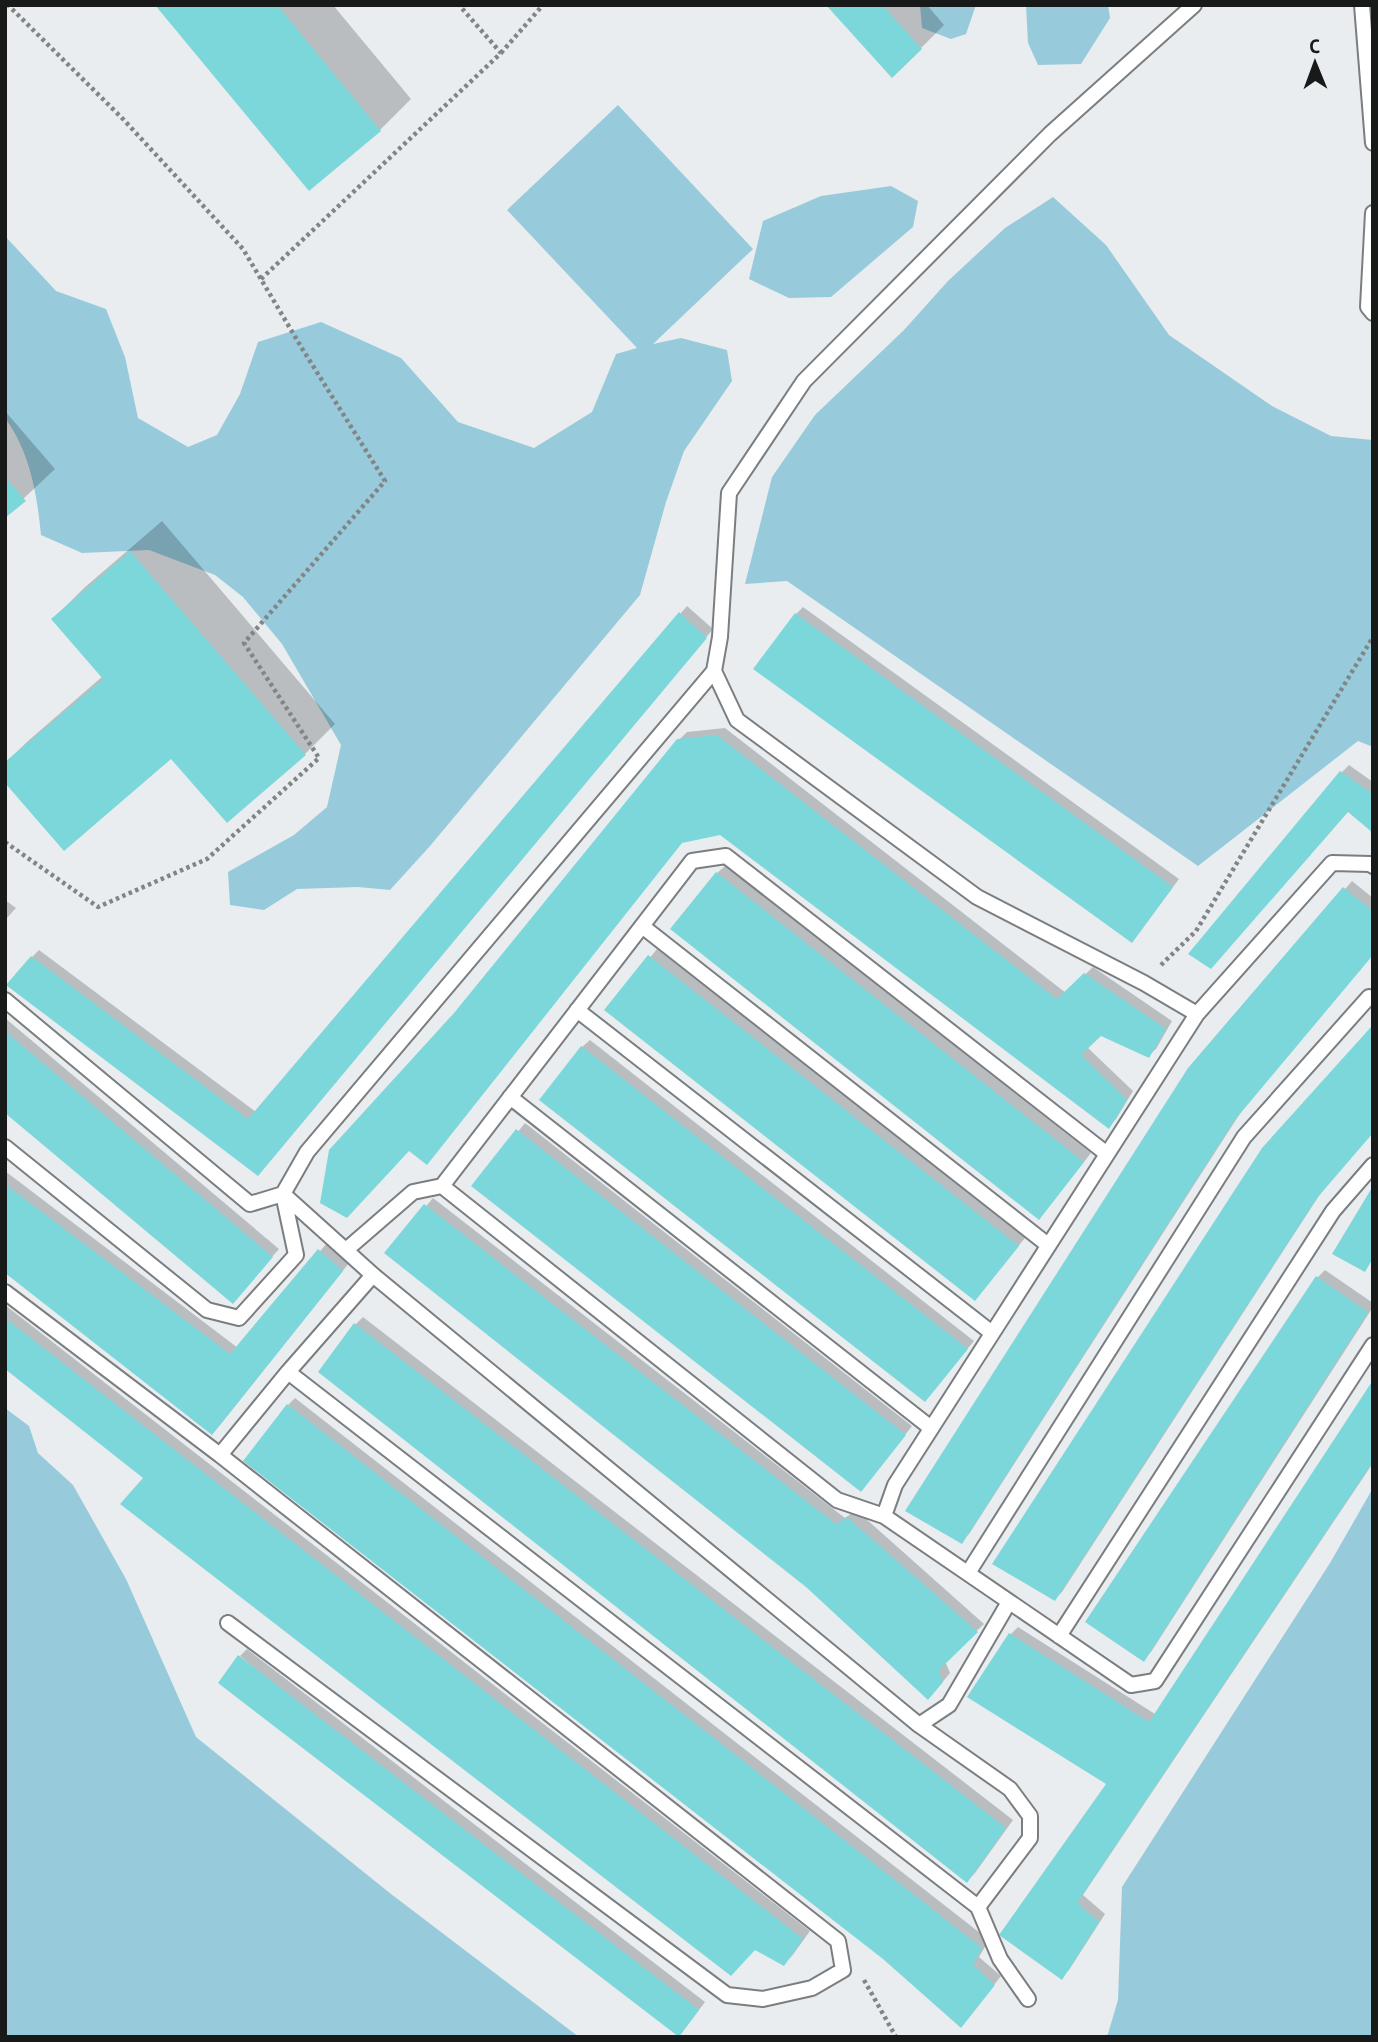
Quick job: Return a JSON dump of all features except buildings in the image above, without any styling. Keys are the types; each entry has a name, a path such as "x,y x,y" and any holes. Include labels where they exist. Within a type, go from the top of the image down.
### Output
{"lane":[{"path":"5,1147 207,1310 239,1318 296,1255 283,1194 307,1152 714,671 720,637 729,493 804,381 1050,134 1194,5"},
{"path":"1362,5 1373,143"},
{"path":"1373,213 1368,307 1373,313"},
{"path":"714,671 737,720 977,897 1196,1014"},
{"path":"346,1250 413,1192 442,1186 691,861 726,856 1107,1154"},
{"path":"884,1516 895,1485 931,1427 1196,1014 1332,863 1373,866"},
{"path":"642,926 1048,1245"},
{"path":"968,1573 1244,1137 1371,997"},
{"path":"5,1000 250,1205 283,1194"},
{"path":"577,1010 992,1333"},
{"path":"510,1097 931,1427"},
{"path":"1059,1636 1333,1211 1373,1165"},
{"path":"442,1186 837,1500 884,1516 1131,1685 1155,1681 1373,1345"},
{"path":"283,1194 373,1275 919,1724 1010,1789 1030,1816 1030,1838 978,1907"},
{"path":"220,1455 373,1275"},
{"path":"5,1292 220,1455 838,1941 843,1970 812,1988 763,1999 727,1995 228,1623"},
{"path":"288,1372 978,1907 1000,1959 1028,1999"},
{"path":"919,1724 949,1705 1009,1602"}],"path":[{"path":"5,842 98,907 207,859 319,758 244,643 385,481 243,249 133,129 8,5"},
{"path":"459,5 500,53"},
{"path":"261,279 500,53 543,5"},
{"path":"1143,984 1196,931 1373,637"},
{"path":"843,1970 867,1981 896,2037"}],"shaded area":[{"path":"920,5 976,5 966,34 951,39 922,28"},
{"path":"1026,5 1108,5 1110,18 1081,64 1038,65 1028,43"},
{"path":"618,105 753,249 653,344 681,338 727,350 732,381 684,451 666,502 640,595 390,890 358,887 297,889 264,910 230,905 228,872 294,835 327,807 341,745 282,644 243,597 215,575 149,550 82,553 41,535 31,474 21,445 5,418 5,236 56,291 106,309 125,357 138,418 188,447 217,435 240,394 258,342 321,322 401,358 458,422 534,448 592,412 616,354 637,348 507,210"},
{"path":"891,186 918,201 913,227 831,297 789,298 749,279 763,221 821,196"},
{"path":"1053,197 1106,245 1169,335 1272,406 1331,436 1373,440 1373,747 1358,741 1198,866 787,581 745,584 772,477 815,415 904,330 948,281 1005,228"},
{"path":"5,1408 29,1426 38,1453 73,1485 126,1579 196,1737 391,1894 579,2037 5,2037"},
{"path":"1373,1488 1373,2037 1107,2037 1118,2000 1122,1887 1330,1563"}]}
